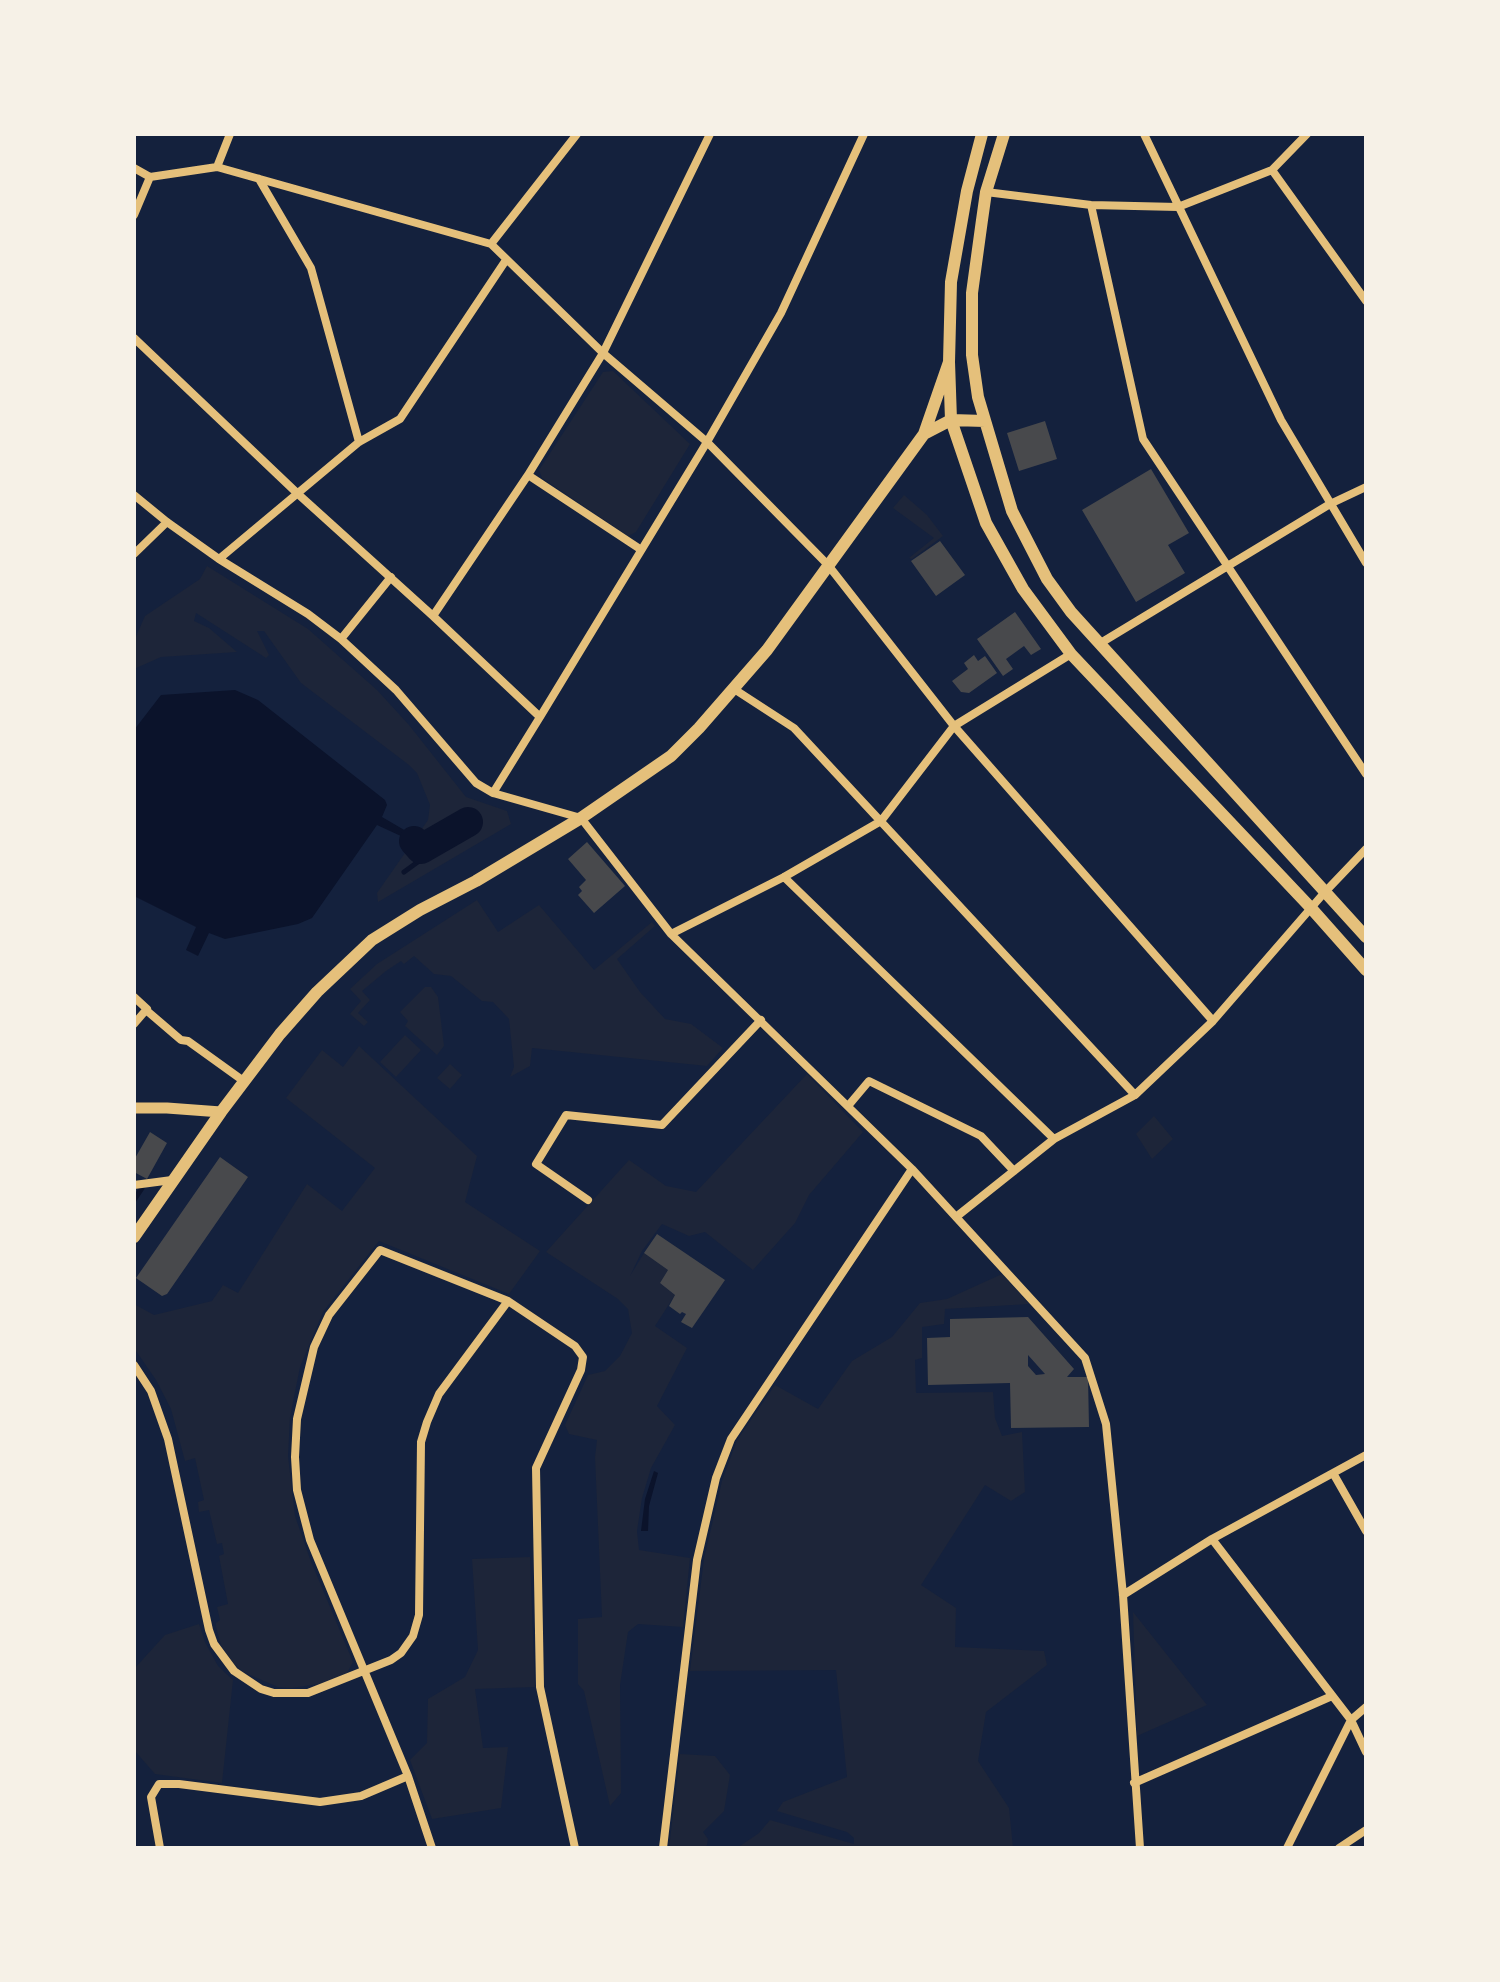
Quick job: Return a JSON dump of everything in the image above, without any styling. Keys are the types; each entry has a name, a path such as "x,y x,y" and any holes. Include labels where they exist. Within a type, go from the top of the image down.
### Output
{"main road":[{"path":"982,134 967,191 951,282 949,362 951,420 986,523 1023,589 1071,654 1366,970"},
{"path":"1004,134 986,192 972,293 972,355 978,397 1012,511 1047,579 1071,612 1366,937"},
{"path":"134,1237 172,1180 280,1034 317,992 372,940 581,818 671,756 734,689 767,650 924,434 949,362"},
{"path":"924,434 951,420 985,421"}],"street":[{"path":"217,167 230,134"},
{"path":"433,616 528,475 603,353 710,134"},
{"path":"493,793 707,442 781,313 864,134"},
{"path":"1144,134 1281,420 1366,563"},
{"path":"986,192 1091,205 1178,207 1272,170 1307,134"},
{"path":"491,244 574,135"},
{"path":"134,168 150,177 217,167 491,244 603,353 707,442 828,565 954,726 1213,1021"},
{"path":"1272,170 1366,301"},
{"path":"134,215 150,177"},
{"path":"259,179 311,268 359,442"},
{"path":"1091,205 1143,439 1366,774"},
{"path":"219,559 359,442 400,419 506,260"},
{"path":"134,338 540,717"},
{"path":"528,475 640,549"},
{"path":"1099,644 1330,504 1366,487"},
{"path":"134,495 219,559 308,614 341,639 396,690 476,783 493,793 581,818 671,934 912,1169 1085,1358 1106,1424 1123,1595 1140,1848"},
{"path":"134,554 167,522"},
{"path":"341,639 391,577"},
{"path":"671,934 784,877 881,821 954,726 1071,654"},
{"path":"734,689 794,728 1135,1095"},
{"path":"956,1217 1054,1139 1135,1095 1213,1021 1366,849"},
{"path":"784,877 1054,1139"},
{"path":"134,997 181,1040 188,1041 245,1082"},
{"path":"134,1024 146,1010"},
{"path":"588,1200 536,1164 566,1115 662,1125 761,1020"},
{"path":"848,1106 869,1081 981,1136 1014,1171"},
{"path":"134,1108 221,1112"},
{"path":"663,1848 697,1560 716,1478 731,1439 912,1169"},
{"path":"134,1185 172,1180"},
{"path":"432,1848 408,1776 310,1540 297,1490 297,1419 314,1347 329,1315 380,1250 508,1301 575,1346 583,1357 581,1370 536,1468 540,1687 575,1848"},
{"path":"134,1365 151,1391 168,1439 209,1630 221,1656 249,1683 274,1693 308,1693 391,1660 401,1653 413,1636 419,1615 421,1442 439,1394 508,1301"},
{"path":"1123,1595 1212,1539 1366,1455"},
{"path":"1333,1473 1366,1531"},
{"path":"1212,1539 1351,1720 1366,1752"},
{"path":"1134,1783 1332,1696"},
{"path":"1287,1848 1351,1720 1366,1707"},
{"path":"160,1848 151,1797 159,1784 320,1802 361,1796 408,1776"},
{"path":"1339,1848 1366,1830"}],"shaded area":[{"path":"613,371 690,444 636,532 628,536 542,478 539,470 603,372"},
{"path":"904,495 927,515 943,536 912,559 909,558 934,538 893,508"},
{"path":"207,566 308,629 377,690 466,797 507,811 511,824 378,902 377,893 428,820 430,805 417,773 409,765 301,683 264,631 257,631 269,655 266,658 196,613 194,621 209,628 237,652 161,657 134,669 134,641 145,616 200,579"},
{"path":"235,690 258,700 385,800 387,805 382,817 406,831 403,837 377,825 312,918 298,924 225,939 209,933 198,956 186,950 196,927 134,896 134,730 161,695"},
{"path":"477,900 498,932 539,905 594,970 652,922 655,926 617,959 640,992 665,1019 691,1024 723,1048 707,1066 532,1048 530,1066 510,1077 514,1067 509,1019 493,1002 482,1001 451,976 434,974 414,956 386,971 362,991 370,1000 358,1013 368,1022 364,1026 350,1014 361,1001 350,989 377,964"},
{"path":"425,987 431,987 438,997 444,1046 437,1055 405,1026 408,1021 400,1012"},
{"path":"405,1035 421,1050 396,1077 380,1062"},
{"path":"359,1046 477,1156 465,1202 540,1251 509,1294 379,1241 323,1312 300,1367 290,1417 288,1456 295,1516 353,1662 347,1673 319,1684 278,1687 243,1672 221,1645 216,1627 220,1620 217,1607 228,1604 219,1556 224,1554 222,1543 217,1544 209,1510 199,1512 198,1502 204,1500 195,1458 185,1461 171,1409 134,1348 134,1304 154,1315 212,1301 223,1285 238,1293 307,1184 342,1211 375,1168 286,1098 322,1050 343,1067"},
{"path":"450,1064 462,1075 450,1089 437,1078"},
{"path":"807,1074 863,1132 809,1195 795,1223 753,1270 705,1232 689,1236 662,1224 642,1251 630,1276 644,1253 668,1270 660,1283 675,1295 655,1326 687,1348 657,1406 675,1425 651,1468 642,1498 637,1531 639,1550 690,1558 683,1627 638,1624 628,1632 620,1685 621,1793 610,1806 584,1691 578,1684 578,1619 602,1617 595,1457 597,1440 569,1434 565,1425 588,1375 605,1371 620,1356 632,1333 628,1309 618,1299 546,1252 629,1160 666,1186 696,1192"},
{"path":"1154,1116 1173,1139 1152,1159 1136,1134"},
{"path":"1002,1274 1029,1304 945,1309 944,1324 922,1327 922,1358 915,1360 916,1393 993,1392 995,1418 1002,1436 1022,1432 1025,1492 1011,1501 985,1485 921,1585 956,1608 955,1647 1044,1651 1047,1665 986,1712 978,1761 1009,1808 1013,1848 737,1848 759,1833 770,1820 854,1844 854,1838 847,1832 777,1811 783,1802 847,1777 836,1670 690,1671 704,1559 722,1481 737,1440 775,1385 818,1409 852,1361 892,1337 920,1303 947,1299"},
{"path":"654,1471 658,1473 649,1506 648,1531 641,1531 645,1499"},
{"path":"530,1557 535,1687 475,1689 483,1748 508,1747 501,1808 432,1819 410,1760 427,1743 428,1699 465,1677 478,1650 472,1559"},
{"path":"1133,1612 1207,1705 1137,1736"},
{"path":"199,1624 218,1666 233,1680 222,1783 155,1774 134,1750 134,1669 165,1635"},
{"path":"680,1754 715,1756 730,1775 724,1811 703,1832 708,1839 704,1848 669,1848"}],"building":[{"path":"1045,421 1057,459 1019,471 1007,433"},
{"path":"1151,469 1189,533 1168,545 1185,573 1136,602 1082,510"},
{"path":"940,541 965,575 936,596 911,561"},
{"path":"1015,612 1041,649 1031,655 1024,646 1006,659 1013,669 1003,676 977,639"},
{"path":"974,655 978,661 985,656 997,673 969,693 961,692 952,681 968,669 964,663"},
{"path":"587,842 625,886 594,913 578,895 582,891 579,887 586,880 568,859"},
{"path":"150,1132 167,1143 147,1179 134,1172 134,1160"},
{"path":"220,1157 248,1177 167,1294 162,1296 136,1278"},
{"path":"657,1234 725,1280 692,1328 681,1322 686,1314 680,1314 669,1306 675,1295 660,1283 668,1270 644,1253"},
{"path":"1028,1317 1074,1369 1067,1377 1088,1377 1089,1427 1011,1428 1010,1383 928,1385 927,1338 950,1337 950,1319","holes":["1028,1355 1045,1374 1036,1375 1028,1366"]}],"waterway":[{"path":"414,841 421,849 468,822"},
{"path":"404,872 437,848"},
{"path":"134,1200 142,1188"}]}
